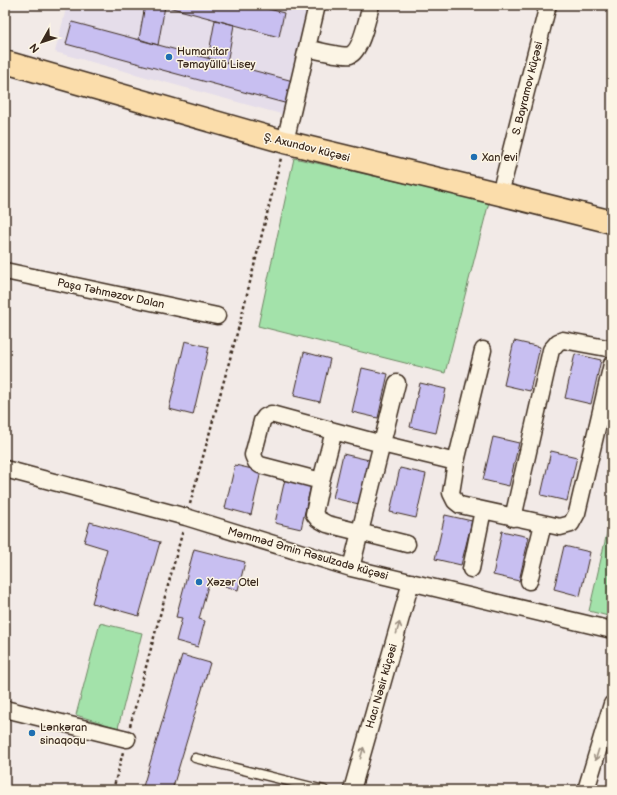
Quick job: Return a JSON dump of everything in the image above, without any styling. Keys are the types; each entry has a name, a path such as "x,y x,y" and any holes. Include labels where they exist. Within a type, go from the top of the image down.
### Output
{"main road":[{"name":"Ş. Axundov küçəsi","path":"5,62 285,142 612,222"}],"street":[{"path":"285,142 317,5"},
{"path":"307,48 341,55 349,55 355,52 359,45 371,5"},
{"name":"S. Bayramov küçəsi","path":"500,194 548,5"},
{"name":"Paşa Təhməzov Dalan","path":"5,270 217,316"},
{"path":"513,518 551,350 558,342 563,340 612,349"},
{"path":"483,350 456,462 452,493 455,501 460,505 513,518 560,527 570,524 576,513 612,364"},
{"path":"351,568 397,383"},
{"path":"320,481 260,465 256,462 253,455 262,421 265,417 270,414 456,462"},
{"path":"334,431 320,481 314,514 318,519 327,524 407,544"},
{"name":"Məmməd Əmin Rəsulzadə küçəsi","path":"5,469 186,517 351,568 612,630"},
{"path":"471,569 483,510"},
{"path":"529,581 543,524"},
{"name":"Hacı Nəsir küçəsi","path":"352,790 411,582"},
{"path":"586,790 612,704"},
{"path":"5,709 127,739"}],"lane":[{"path":"195,758 324,790"}],"path":[{"path":"113,790 239,326 285,142"}],"shaded area":[{"path":"67,5 309,5 285,115 55,52"}],"green space":[{"path":"294,158 489,202 445,373 258,326"},
{"path":"612,511 612,617 589,611"},
{"path":"100,623 142,633 118,728 76,715"}],"building":[{"path":"145,5 165,6 158,45 139,39"},
{"path":"161,5 254,5 284,13 279,37"},
{"path":"215,20 234,25 227,63 208,58"},
{"path":"72,22 293,81 288,104 66,44"},
{"path":"185,341 209,347 193,415 169,409"},
{"path":"514,341 540,347 530,391 504,385"},
{"path":"304,352 330,359 320,402 294,396"},
{"path":"575,354 601,360 591,404 565,398"},
{"path":"362,368 388,374 378,418 352,412"},
{"path":"420,383 446,389 436,433 410,427"},
{"path":"493,437 519,443 509,486 483,480"},
{"path":"551,451 577,457 567,501 541,495"},
{"path":"343,454 369,460 359,504 333,498"},
{"path":"235,465 261,471 251,515 225,508"},
{"path":"400,468 426,474 416,518 390,512"},
{"path":"285,479 311,485 301,529 275,523"},
{"path":"445,515 472,521 461,565 435,559"},
{"path":"90,522 160,542 139,616 92,603 107,549 84,542"},
{"path":"502,531 529,537 519,581 493,575"},
{"path":"564,546 590,552 580,596 554,589"},
{"path":"194,549 245,562 238,590 209,582 199,619 205,621 198,647 176,641 182,618 176,617"},
{"path":"182,655 210,663 172,790 142,790"}],"place":[{"name":"Humanitar Təmayüllü Lisey","path":"169,57"},
{"name":"Xan evi","path":"474,157"},
{"name":"Xəzər Otel","path":"199,582"},
{"name":"Lənkəran sinaqoqu","path":"32,733"}]}
